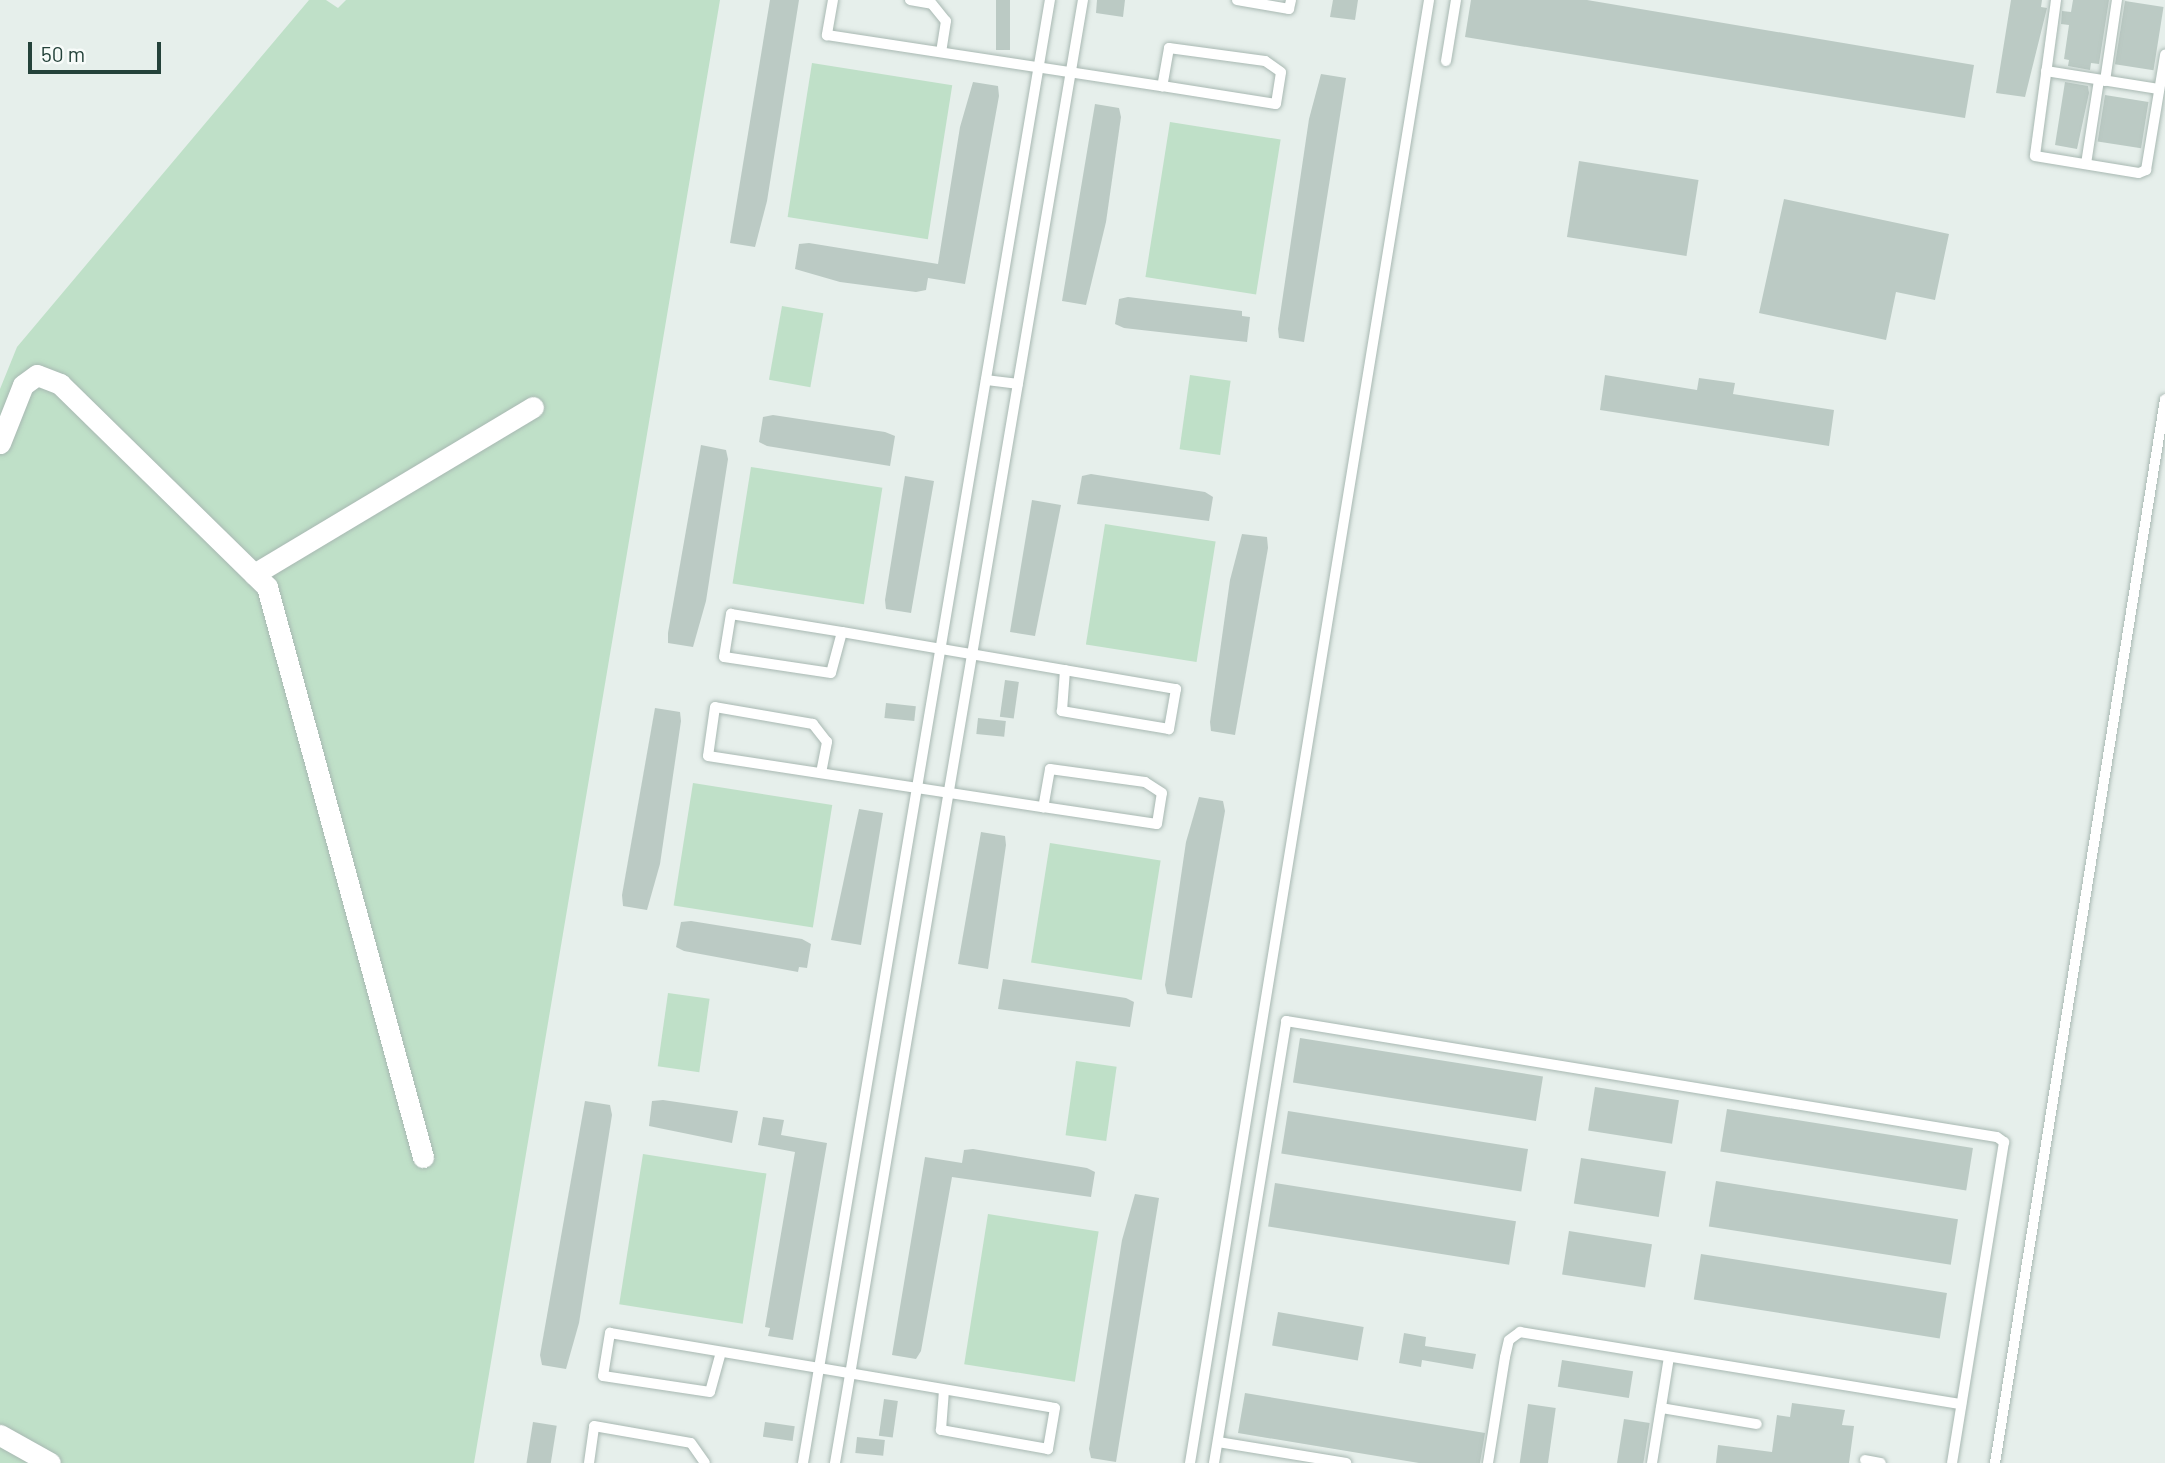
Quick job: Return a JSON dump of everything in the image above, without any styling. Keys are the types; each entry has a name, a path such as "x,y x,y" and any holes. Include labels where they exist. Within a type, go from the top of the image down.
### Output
{"street":[{"path":"0,443 23,385 37,375 60,384 267,587 423,1157"},
{"path":"254,574 533,407"},
{"path":"0,1435 50,1463"}],"lane":[{"path":"833,0 828,35 1276,104 1281,72 1265,61 1169,48 1162,86"},
{"path":"910,0 932,4 946,21 941,52"},
{"path":"803,1463 1050,0"},
{"path":"835,1463 1083,0"},
{"path":"1237,0 1289,9 1291,0"},
{"path":"1190,1463 1429,0"},
{"path":"1446,61 1456,0"},
{"path":"2056,0 2035,156 2138,173 2146,170 2165,55"},
{"path":"2086,164 2118,0"},
{"path":"2046,71 2159,89"},
{"path":"986,380 1018,384"},
{"path":"1995,1463 2165,399"},
{"path":"842,632 831,673 724,657 731,614 842,632 972,654 1176,689 1170,729 1062,711 1065,670"},
{"path":"821,773 827,742 813,724 715,707 708,755 821,773 917,788 949,792 1043,807 1157,824 1162,793 1145,782 1050,769 1043,807"},
{"path":"1214,1463 1286,1021 1997,1137 2004,1142 1952,1463"},
{"path":"1488,1463 1507,1349 1520,1332 1961,1404"},
{"path":"721,1352 710,1392 603,1376 610,1333 1055,1408 1048,1449 941,1430 944,1390"},
{"path":"1652,1463 1669,1357"},
{"path":"1661,1408 1757,1424"},
{"path":"589,1463 594,1426 691,1443 705,1463"},
{"path":"1218,1441 1346,1463"},
{"path":"1865,1460 1881,1463"}],"green space":[{"path":"309,0 326,0 338,8 346,0 720,0 474,1463 0,1463 0,389 17,347"},
{"path":"812,63 952,85 928,239 788,217"},
{"path":"1170,122 1281,140 1256,295 1145,277"},
{"path":"782,306 823,313 810,387 769,380"},
{"path":"1190,375 1231,381 1220,455 1180,449"},
{"path":"751,467 882,488 864,604 733,584"},
{"path":"1105,524 1216,542 1197,662 1086,644"},
{"path":"693,783 832,805 813,928 674,905"},
{"path":"1050,843 1161,861 1142,980 1031,963"},
{"path":"668,993 710,999 699,1072 658,1066"},
{"path":"1076,1061 1117,1067 1106,1141 1066,1135"},
{"path":"643,1154 766,1174 743,1324 619,1304"},
{"path":"988,1214 1099,1232 1075,1382 964,1364"}],"building":[{"path":"770,0 799,0 767,201 755,247 730,243"},
{"path":"996,0 1010,0 1010,50 996,50"},
{"path":"1097,0 1125,0 1123,17 1096,13"},
{"path":"1333,0 1358,0 1355,20 1330,17"},
{"path":"1471,0 1587,0 1974,65 1965,118 1465,37"},
{"path":"2011,0 2042,0 2041,7 2047,8 2025,97 1996,93"},
{"path":"2073,0 2109,0 2099,64 2091,63 2090,70 2068,66 2069,60 2064,59 2069,25 2061,24 2062,11 2071,12"},
{"path":"2125,1 2164,7 2154,70 2115,64"},
{"path":"1321,74 1346,78 1304,342 1279,338 1278,329 1309,119"},
{"path":"973,82 998,86 999,96 965,284 928,278 926,290 916,292 840,282 795,269 799,244 809,243 938,264 960,127"},
{"path":"2065,82 2088,86 2089,93 2077,149 2055,145"},
{"path":"2105,95 2148,102 2141,148 2098,141"},
{"path":"1095,104 1119,108 1121,117 1106,222 1086,305 1062,301"},
{"path":"1579,161 1699,180 1686,256 1567,237"},
{"path":"1784,199 1949,234 1935,300 1896,292 1886,340 1759,313"},
{"path":"1128,297 1242,311 1242,316 1250,317 1247,342 1124,328 1115,324 1119,299"},
{"path":"1605,375 1697,390 1699,378 1735,383 1733,394 1834,410 1829,446 1600,410"},
{"path":"773,415 885,432 895,436 890,466 767,446 759,442 763,417"},
{"path":"701,445 726,450 728,459 706,601 693,647 668,643 668,633"},
{"path":"1091,474 1205,492 1213,497 1209,521 1077,504 1082,476"},
{"path":"905,476 934,481 911,613 886,609 885,600"},
{"path":"1032,500 1061,505 1035,636 1010,632"},
{"path":"1242,534 1267,537 1268,548 1235,735 1211,731 1210,722 1230,580"},
{"path":"1005,680 1019,682 1014,719 1000,717"},
{"path":"886,703 916,706 914,721 884,718"},
{"path":"655,708 680,712 681,721 660,864 647,910 623,906 622,895"},
{"path":"978,718 1006,721 1004,737 976,734"},
{"path":"1199,797 1223,801 1225,811 1192,998 1167,994 1165,985 1186,842"},
{"path":"859,809 883,813 861,945 831,940"},
{"path":"981,832 1005,836 1006,845 988,969 958,964"},
{"path":"691,921 802,939 811,944 807,968 799,967 798,972 684,951 676,947 681,922"},
{"path":"1003,979 1126,998 1134,1002 1130,1027 998,1009"},
{"path":"1300,1038 1543,1076 1536,1121 1293,1082"},
{"path":"1595,1087 1679,1100 1672,1144 1588,1130"},
{"path":"663,1100 738,1111 732,1143 649,1126 652,1101"},
{"path":"585,1101 610,1105 612,1115 579,1323 566,1369 542,1365 540,1355"},
{"path":"1727,1109 1973,1148 1966,1190 1720,1151"},
{"path":"1288,1111 1528,1149 1521,1191 1281,1153"},
{"path":"763,1117 784,1120 781,1135 827,1143 793,1340 768,1336 770,1328 765,1327 795,1152 758,1145"},
{"path":"973,1149 1087,1168 1095,1172 1091,1197 952,1177 921,1351 916,1359 892,1355 925,1157 962,1163 964,1150"},
{"path":"1581,1158 1666,1171 1659,1217 1574,1203"},
{"path":"1716,1181 1958,1219 1951,1265 1709,1226"},
{"path":"1275,1183 1516,1221 1509,1265 1268,1226"},
{"path":"1135,1194 1159,1198 1116,1462 1091,1458 1089,1449 1122,1240"},
{"path":"1569,1231 1652,1244 1645,1288 1562,1274"},
{"path":"1701,1254 1947,1293 1940,1338 1694,1299"},
{"path":"1278,1312 1364,1327 1358,1361 1272,1345"},
{"path":"1404,1333 1426,1337 1425,1346 1476,1354 1473,1369 1422,1360 1421,1367 1399,1363"},
{"path":"1562,1360 1633,1371 1629,1398 1558,1387"},
{"path":"1245,1393 1485,1433 1480,1463 1419,1463 1238,1433"},
{"path":"884,1399 898,1401 893,1438 879,1436"},
{"path":"1792,1403 1845,1410 1842,1425 1854,1426 1849,1463 1716,1463 1718,1445 1772,1452 1777,1415 1790,1417"},
{"path":"1528,1404 1556,1408 1548,1463 1520,1463"},
{"path":"1624,1419 1650,1423 1643,1463 1617,1463"},
{"path":"533,1422 557,1426 551,1463 527,1463"},
{"path":"765,1422 795,1426 793,1441 763,1437"},
{"path":"857,1437 885,1440 883,1456 855,1453"}]}
